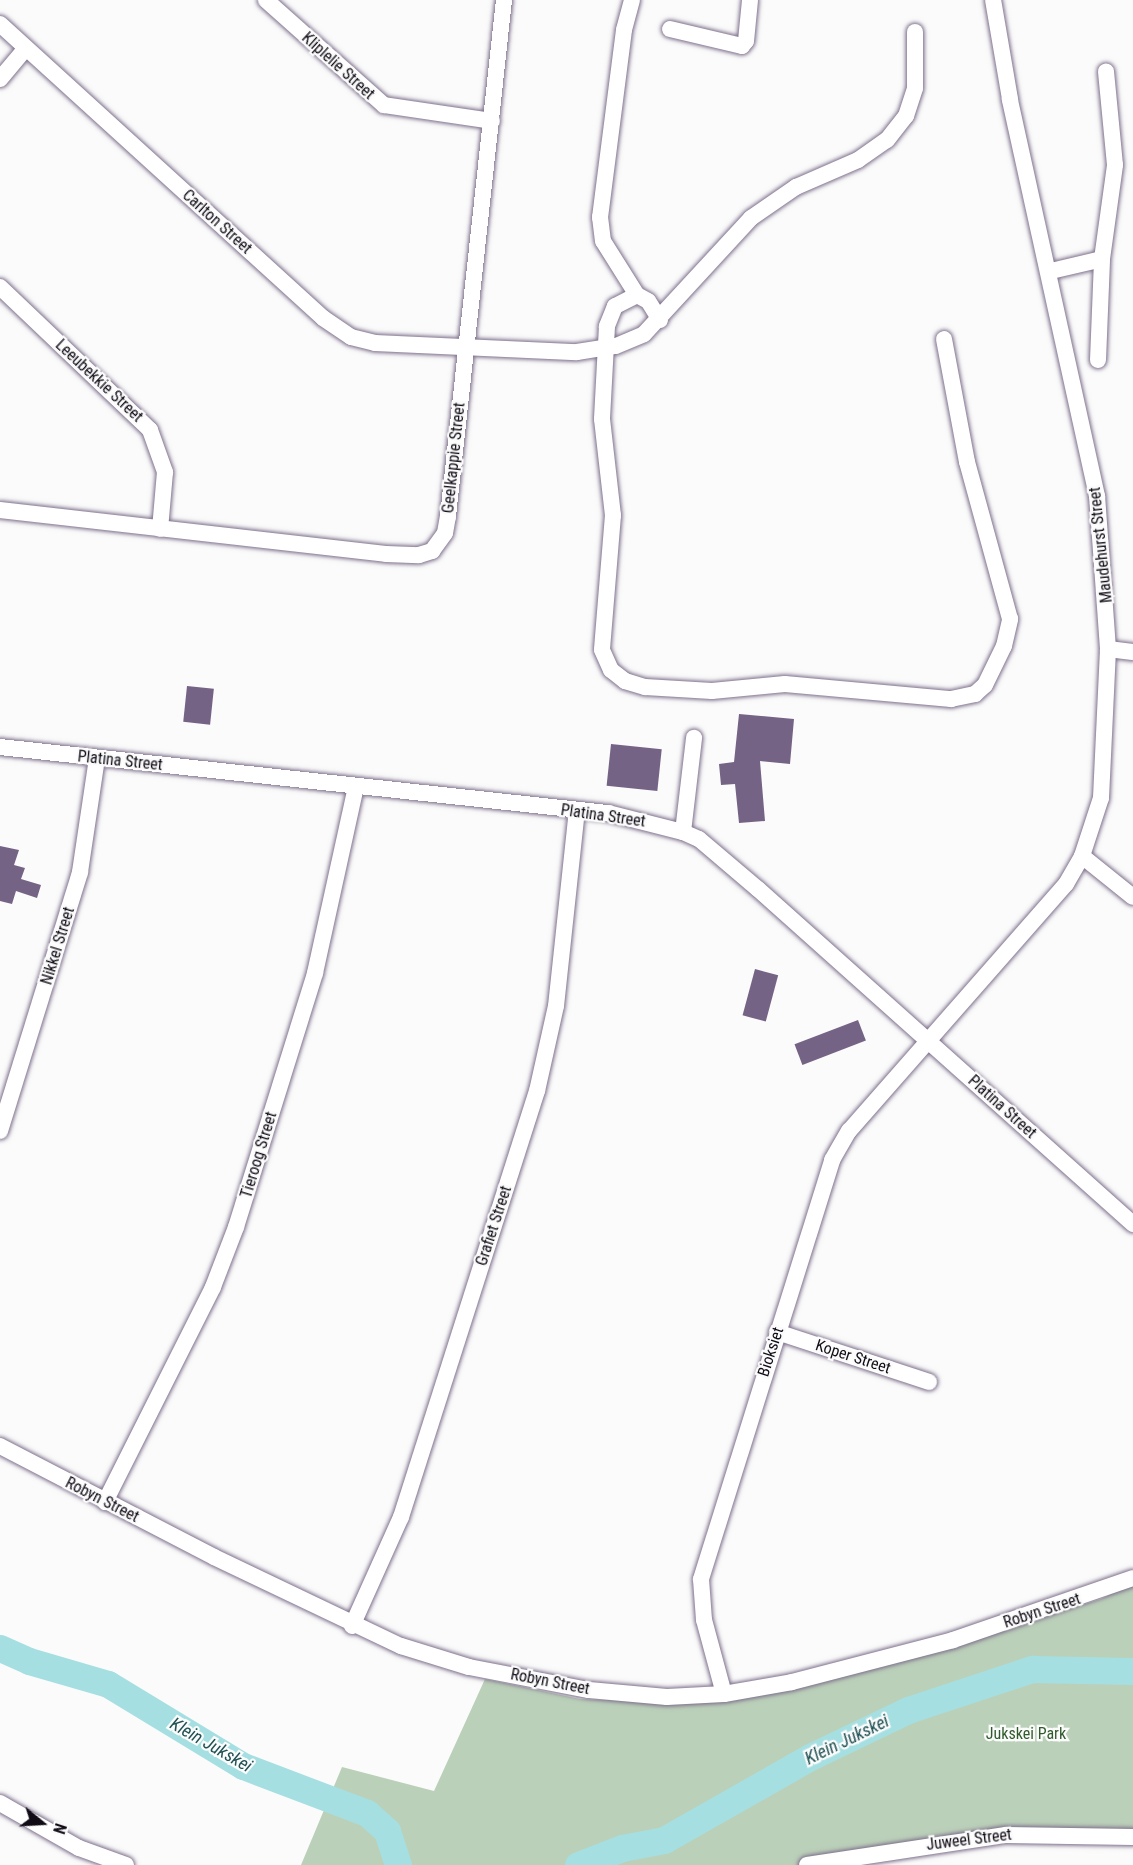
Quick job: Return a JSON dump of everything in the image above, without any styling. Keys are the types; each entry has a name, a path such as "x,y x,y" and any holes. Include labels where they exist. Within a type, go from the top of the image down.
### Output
{"street":[{"name":"Kliplelie Street","path":"266,0 384,105 492,121"},
{"name":"Geelkappie Street","path":"0,510 386,554 426,554 441,541 447,527 504,0"},
{"path":"632,0 618,74 600,217 603,240 637,296"},
{"path":"670,28 742,46 746,41 750,0"},
{"name":"Maudehurst Street","path":"929,1041 1051,903 1082,856 1098,813 1104,781 1108,649 1097,496 1051,271 1008,88 993,0"},
{"name":"Carlton Street","path":"0,24 334,327 367,342 577,352 607,348 628,342 660,320 751,218 796,187 868,155 895,132 906,116 915,88 915,32"},
{"path":"0,79 25,49"},
{"path":"1098,360 1102,259 1115,165 1106,71"},
{"path":"1051,271 1102,259"},
{"name":"Leeubekkie Street","path":"0,287 150,430 165,472 160,529"},
{"path":"660,320 648,301 637,296 625,298 612,311 602,419 613,515 602,650 610,670 625,681 645,687 728,692 785,684 951,699 975,694 985,685 1010,625 967,462 944,339"},
{"path":"1108,649 1133,652"},
{"path":"682,832 694,738"},
{"name":"Platina Street","path":"0,747 608,813 682,832 699,839 1133,1224"},
{"name":"Nikkel Street","path":"0,1131 80,872 97,758"},
{"name":"Tieroog Street","path":"105,1502 208,1297 236,1227 315,973 356,787"},
{"name":"Grafiet Street","path":"352,1626 405,1504 539,1083 556,1006 577,811"},
{"path":"1082,856 1133,897"},
{"name":"Bioksiet","path":"724,1694 704,1620 701,1579 777,1332 836,1150 929,1041"},
{"name":"Koper Street","path":"777,1332 929,1382"},
{"name":"Robyn Street","path":"0,1446 105,1502 352,1626 435,1658 561,1686 646,1696 724,1694 792,1682 907,1653 1063,1605 1133,1578"},
{"path":"0,1803 79,1848 126,1865"},
{"name":"Juweel Street","path":"807,1865 1014,1834 1133,1837"}],"green space":[{"name":"Jukskei Park","path":"1133,1583 1133,1840 994,1839 825,1865 301,1865 342,1767 434,1791 485,1679 580,1699 665,1702 915,1658 1101,1599"}],"building":[{"path":"187,686 214,689 210,725 183,722"},
{"path":"739,714 794,719 790,764 760,761 765,821 739,823 735,784 721,785 719,764 734,762"},
{"path":"611,744 662,749 657,791 607,786"},
{"path":"0,846 19,850 14,865 25,868 21,879 41,885 37,898 16,891 12,904 0,901"},
{"path":"755,969 778,975 766,1022 743,1015"},
{"path":"858,1020 866,1041 802,1065 795,1044"}],"waterway":[{"name":"Klein Jukskei","path":"0,1648 29,1661 108,1684 243,1766 367,1813 387,1831 398,1865"},
{"name":"Klein Jukskei","path":"578,1865 622,1848 664,1840 810,1757 908,1710 1032,1669 1133,1671"}]}
